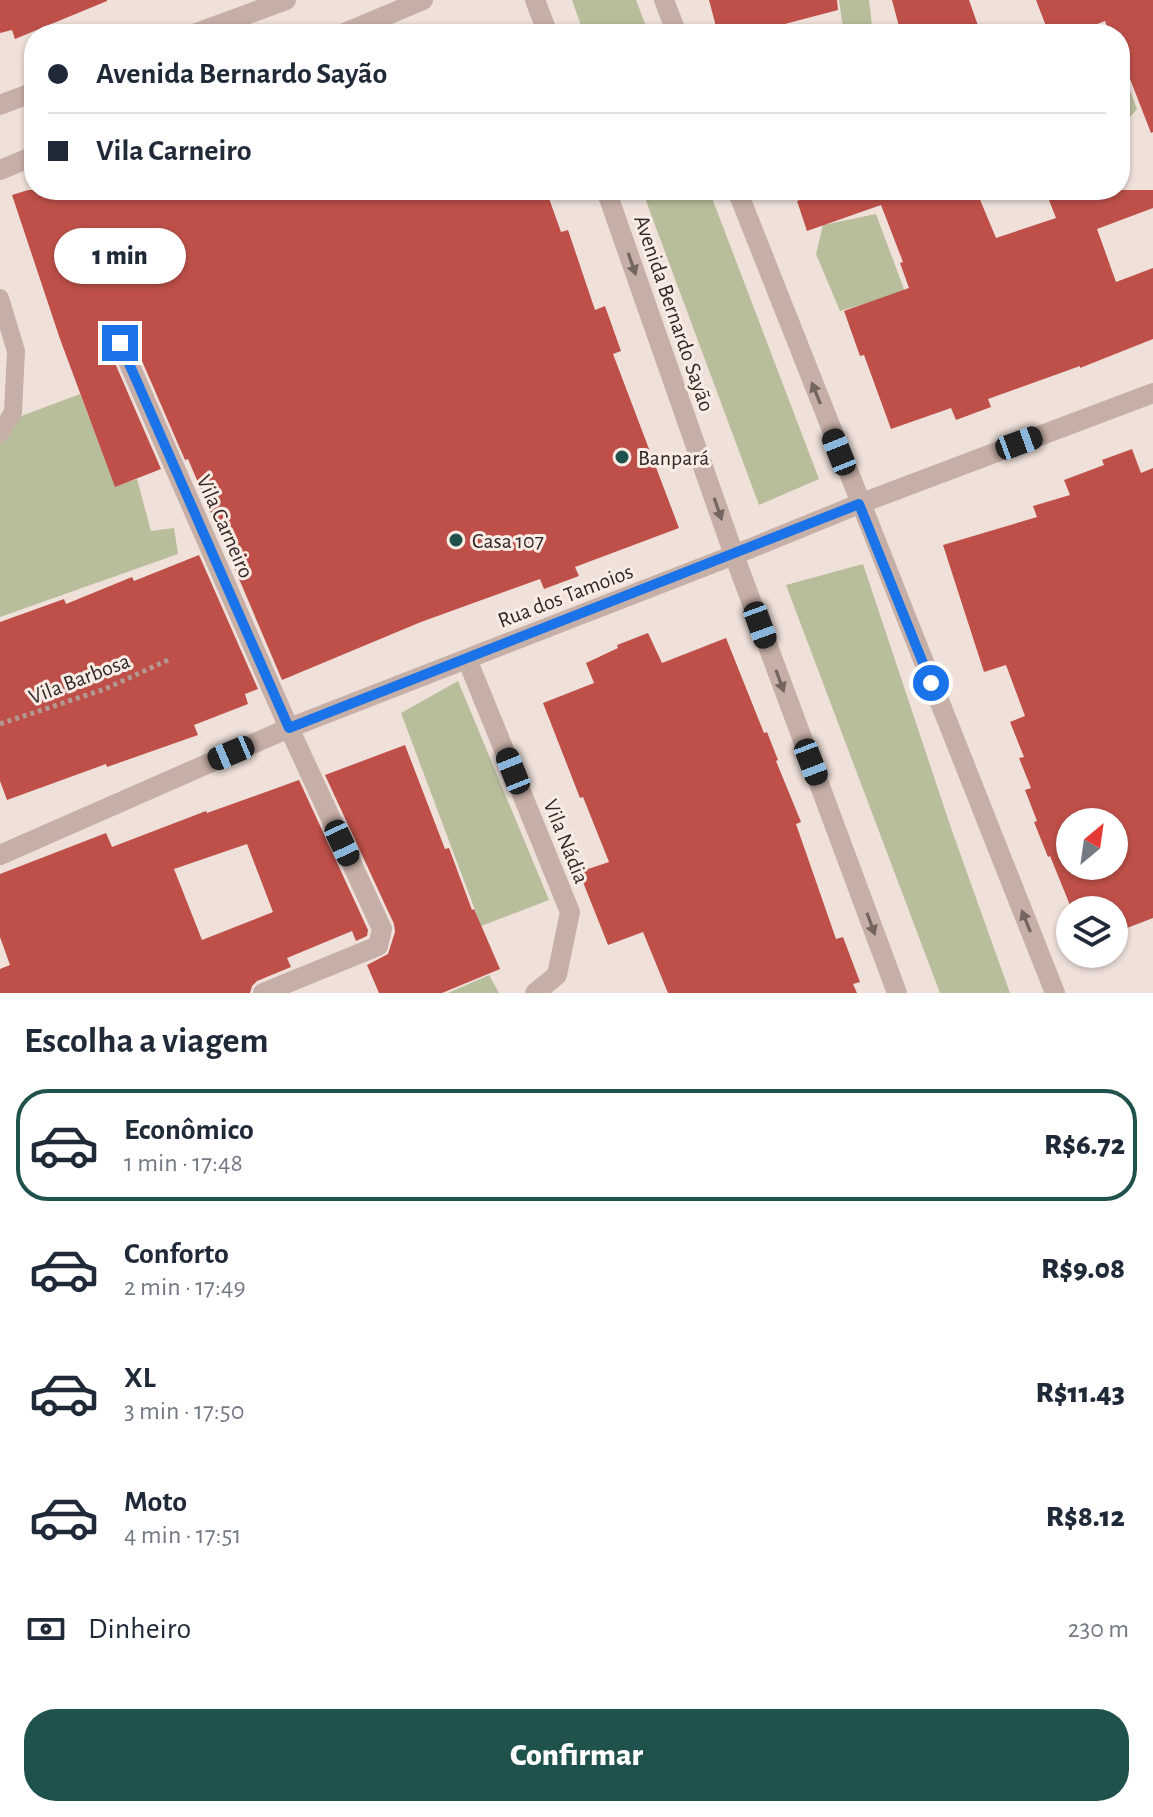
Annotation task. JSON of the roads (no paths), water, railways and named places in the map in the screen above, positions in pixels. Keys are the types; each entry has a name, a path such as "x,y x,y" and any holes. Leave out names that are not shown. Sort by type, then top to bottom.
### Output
{"street":[{"path":"221,24 286,0"},
{"path":"366,24 423,0"},
{"path":"535,0 544,24"},
{"path":"664,0 673,24"},
{"path":"0,105 24,96"},
{"path":"0,170 24,160"},
{"name":"Avenida Bernardo Sayão","path":"610,200 734,555 897,993"},
{"path":"741,200 1055,993"},
{"name":"Vila Carneiro","path":"120,343 289,728 382,929 378,946 263,993"},
{"name":"Rua dos Tamoios","path":"0,855 289,728 859,504 1153,393"},
{"name":"Vila Nádia","path":"467,659 570,912 557,975 535,993"}],"lane":[{"path":"0,298 16,351 13,412 0,433"}],"place":[{"name":"Banpará","path":"622,457"},
{"name":"Casa 107","path":"456,540"}]}
